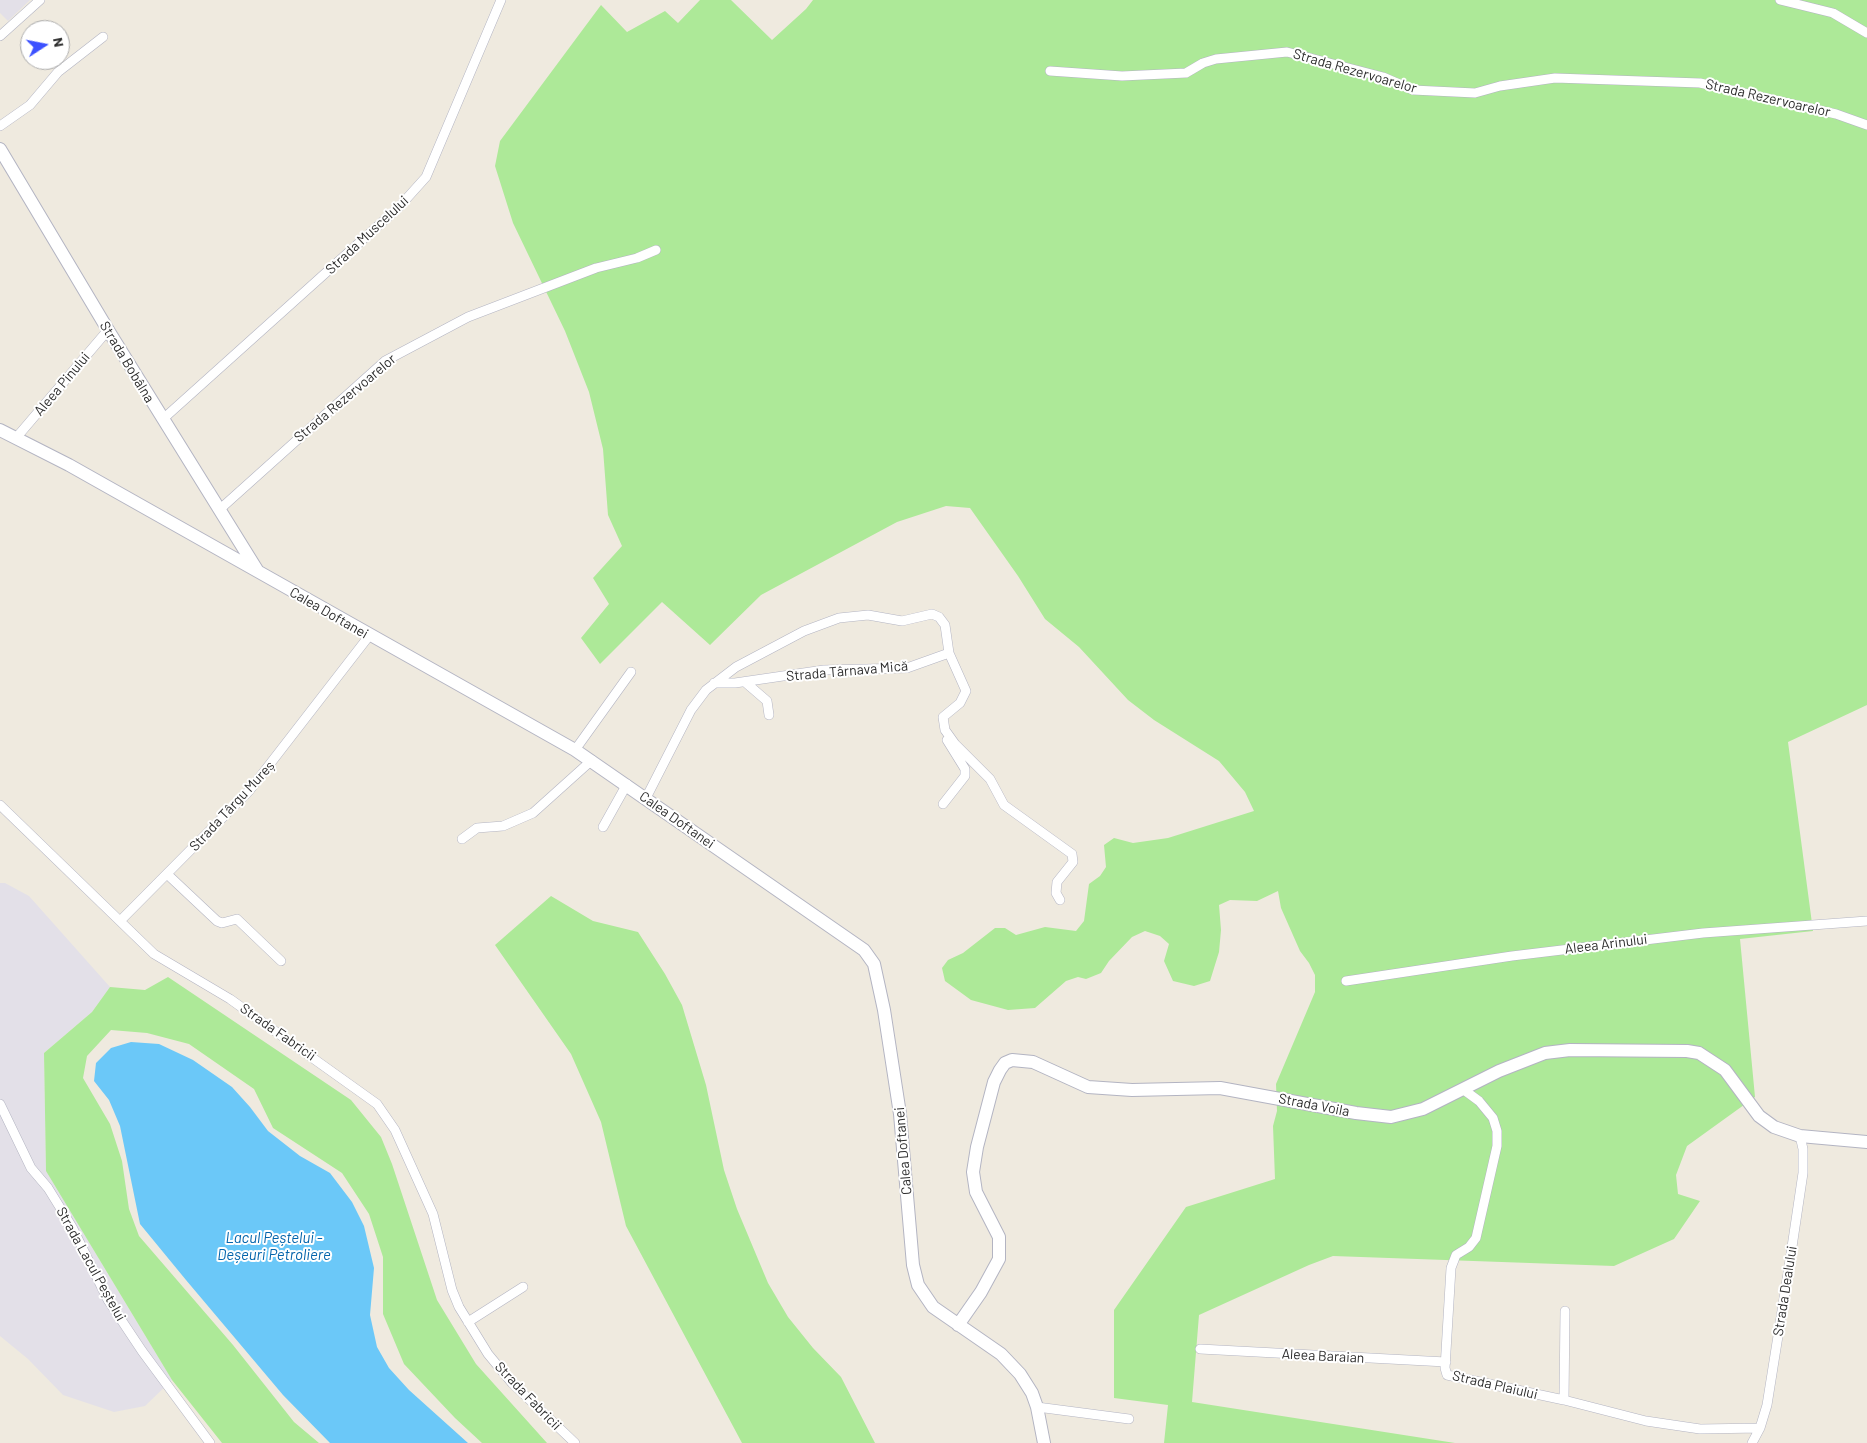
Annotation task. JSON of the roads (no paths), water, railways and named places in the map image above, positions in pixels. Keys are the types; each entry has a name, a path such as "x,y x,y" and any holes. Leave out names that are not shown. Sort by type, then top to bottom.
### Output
{"main road":[{"name":"Strada Bobâlna","path":"0,149 162,419 258,572"},
{"name":"Calea Doftanei","path":"0,430 69,465 369,636 592,760 853,940 864,950 874,964 883,1001 900,1114 915,1276 927,1300 940,1314 1012,1363 1027,1383 1036,1407 1044,1443"},
{"name":"Strada Voila","path":"958,1325 981,1292 999,1258 998,1237 976,1192 973,1172 977,1147 994,1082 1005,1063 1012,1060 1033,1062 1088,1087 1132,1090 1220,1088 1356,1113 1391,1117 1414,1113 1514,1064 1559,1051 1686,1051 1699,1053 1725,1070 1754,1110 1766,1122 1800,1136 1867,1142"}],"street":[{"path":"0,36 40,0"},
{"name":"Strada Muscelului","path":"162,419 399,207 426,177 501,0"},
{"path":"1780,0 1833,13 1867,33"},
{"path":"0,126 30,105 58,72 103,37"},
{"name":"Strada Rezervoarelor","path":"1050,71 1122,76 1186,73 1202,63 1216,59 1287,52 1383,77 1412,90 1475,93 1500,86 1555,78 1700,82 1836,114 1867,125"},
{"name":"Strada Rezervoarelor","path":"219,510 385,360 468,317 596,268 637,258 656,250"},
{"name":"Aleea Pinului","path":"16,438 108,330"},
{"path":"646,798 687,716 714,683 736,667 796,635 829,621 853,615 902,621 932,614 939,617 945,625 949,652 966,691 960,703 944,717 948,743 965,770 965,776 943,804"},
{"name":"Strada Târgu Mureș","path":"121,920 249,791 369,636"},
{"name":"Strada Târnava Mică","path":"714,683 745,682 824,670 907,668 949,652"},
{"path":"575,750 632,672"},
{"path":"745,682 767,701 769,715"},
{"path":"945,730 955,744 990,779 1004,805 1072,854 1073,862 1057,882 1056,892 1060,900"},
{"path":"462,839 477,828 503,826 533,814 592,760"},
{"path":"603,827 627,784"},
{"name":"Strada Fabricii","path":"0,805 154,954 230,999 352,1084 377,1104 395,1130 433,1214 452,1290 468,1322 488,1354 512,1384 575,1443"},
{"path":"167,874 217,921 222,923 237,919 281,961"},
{"name":"Aleea Arinului","path":"1346,981 1512,956 1703,932 1867,921"},
{"name":"Strada Plaiului","path":"1464,1090 1479,1101 1493,1118 1497,1131 1497,1146 1476,1238 1469,1247 1456,1255 1451,1268 1446,1372 1451,1377 1564,1400 1646,1421 1700,1429 1760,1428"},
{"name":"Strada Lacul Peștelui","path":"0,1104 31,1168 48,1188 72,1227 108,1300 142,1351 210,1443"},
{"name":"Strada Dealului","path":"1752,1443 1760,1428 1767,1405 1803,1173 1803,1149 1800,1136"},
{"path":"468,1322 524,1287"},
{"path":"1564,1400 1565,1311"},
{"name":"Aleea Baraian","path":"1200,1349 1446,1362"},
{"path":"1036,1407 1129,1419"}],"water":[{"name":"Lacul Peștelui - Deșeuri Petroliere","path":"131,1042 159,1044 193,1060 232,1087 268,1131 300,1156 330,1173 352,1202 364,1226 374,1268 370,1315 377,1347 389,1368 409,1390 468,1443 330,1443 283,1395 186,1280 140,1224 120,1126 109,1100 94,1081 96,1063 111,1048"}]}
